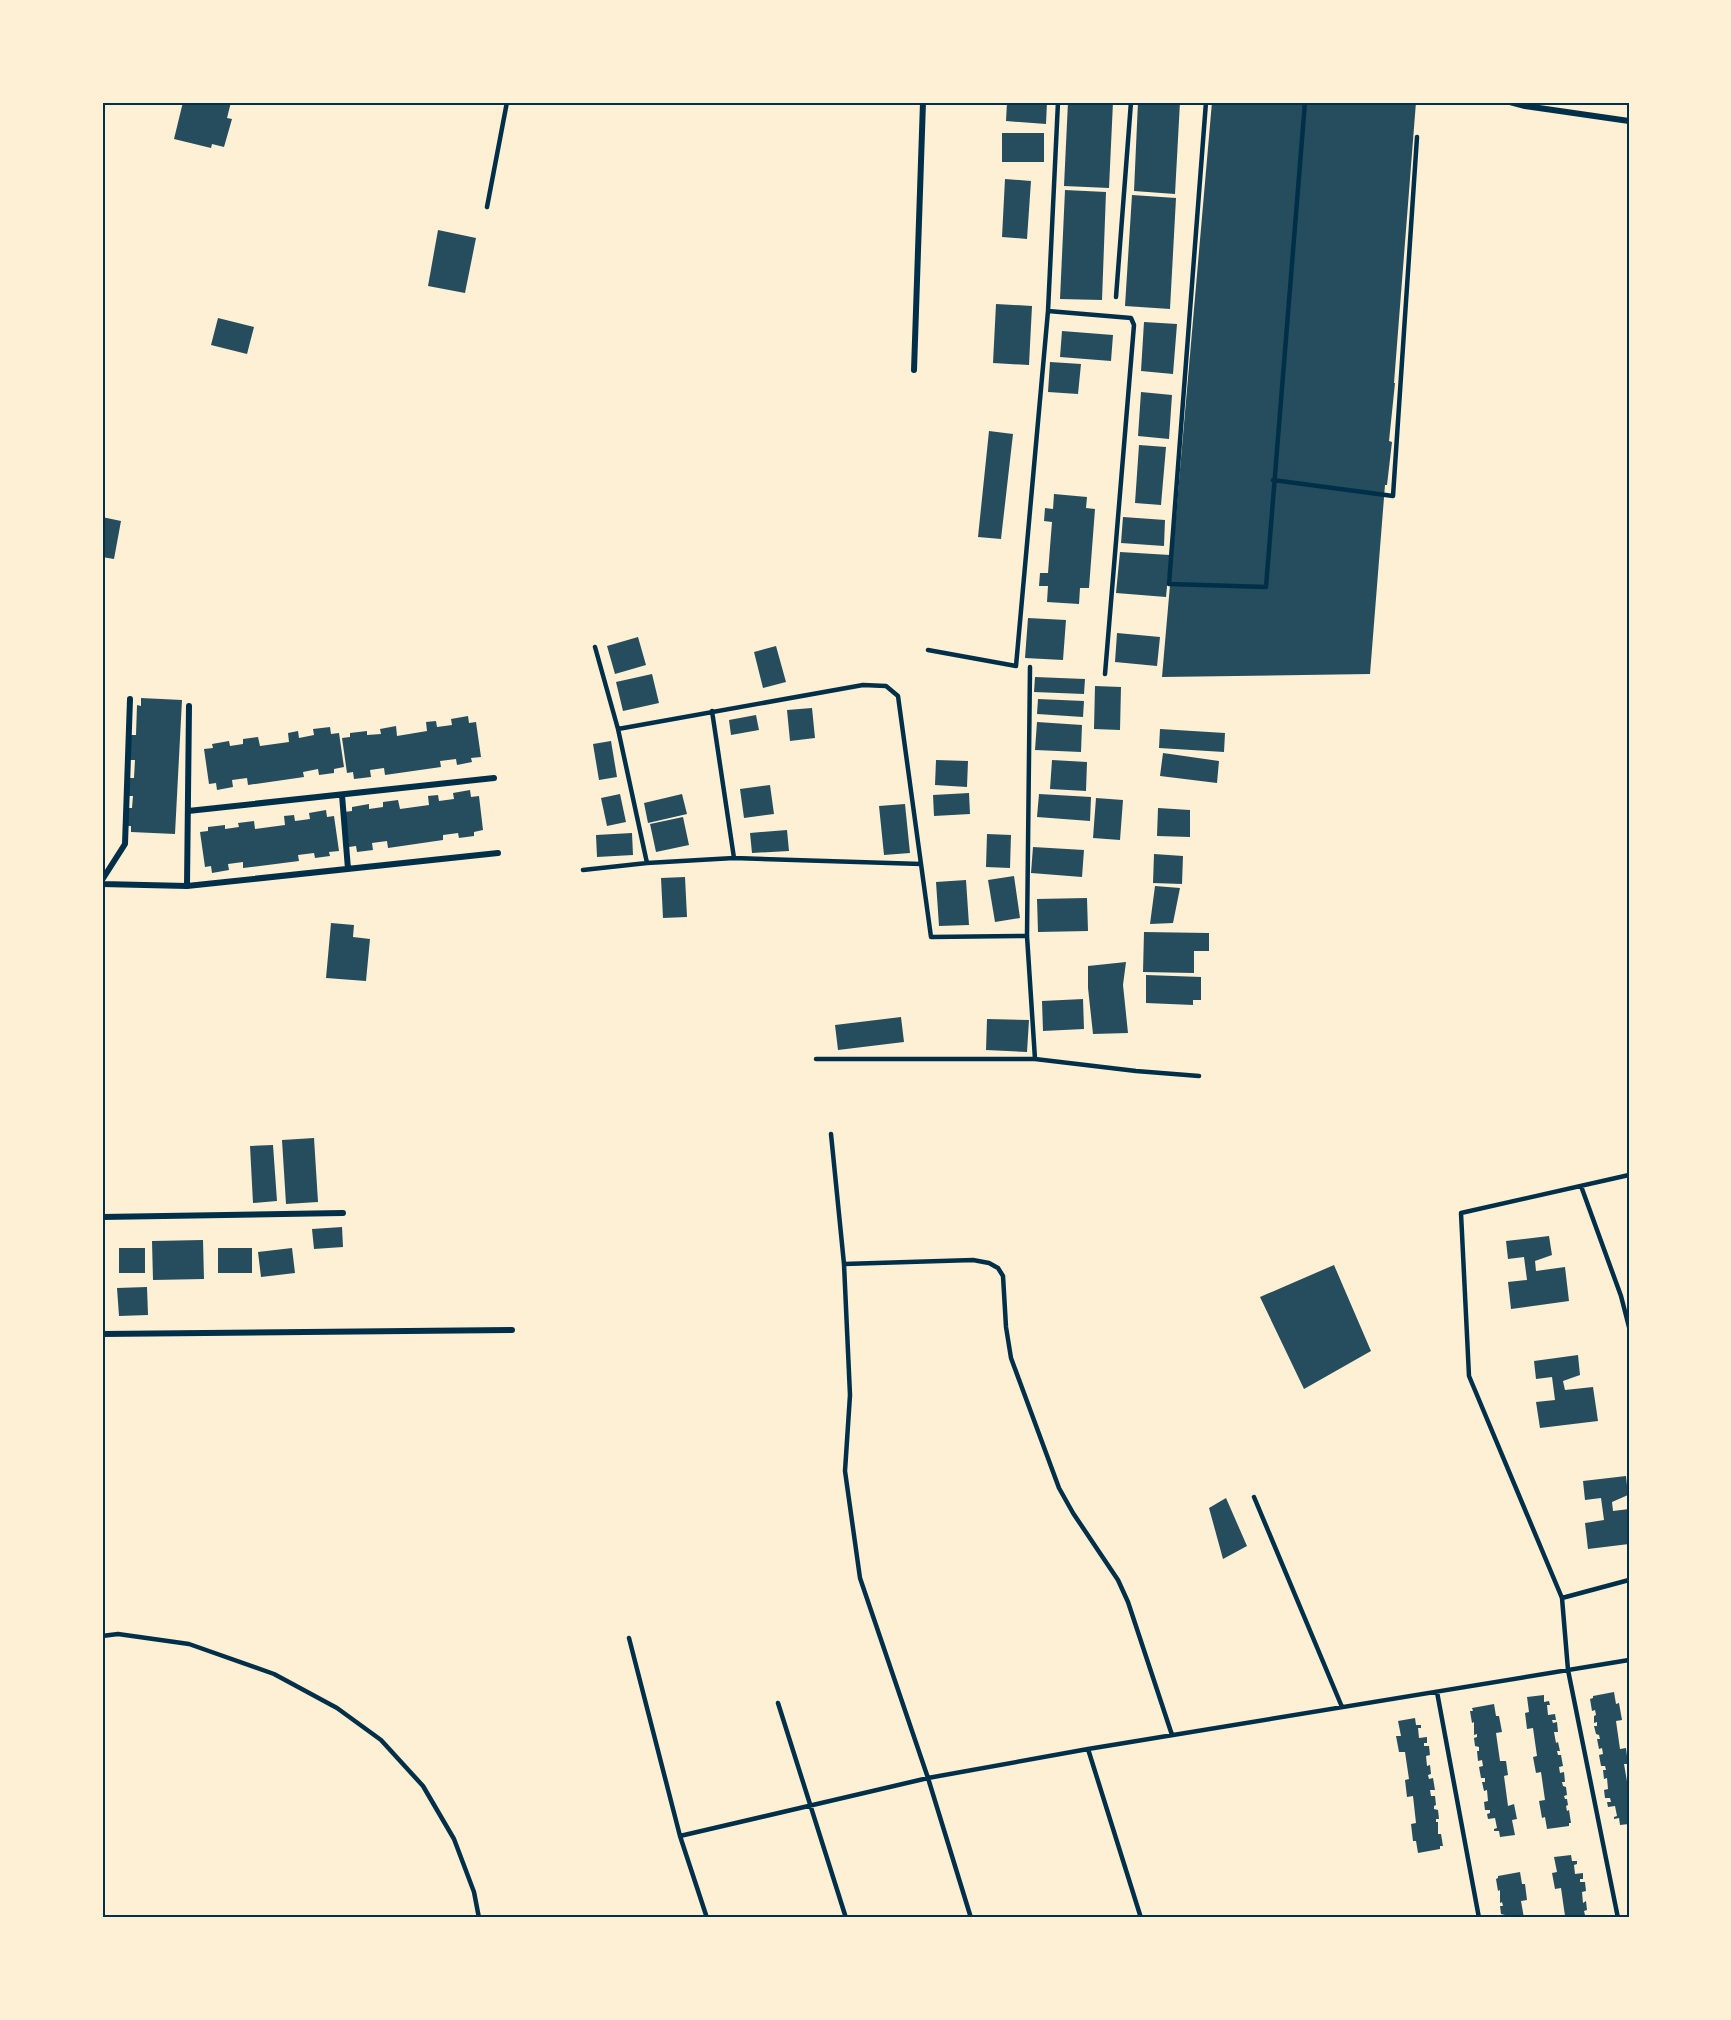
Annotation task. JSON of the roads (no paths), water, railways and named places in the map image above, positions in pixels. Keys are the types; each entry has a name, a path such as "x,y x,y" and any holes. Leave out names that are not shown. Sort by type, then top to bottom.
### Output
{"street":[{"path":"914,370 923,102"},
{"path":"1510,102 1629,121"},
{"path":"130,699 125,844 102,882 187,886 498,853"},
{"path":"187,886 189,706"},
{"path":"188,811 494,778"},
{"path":"342,795 348,869"},
{"path":"102,1217 343,1213"},
{"path":"102,1334 512,1330"}],"lane":[{"path":"487,207 507,102"},
{"path":"928,650 1016,666 1048,311 1058,102"},
{"path":"1116,297 1131,102"},
{"path":"1206,102 1169,584 1266,587 1305,102"},
{"path":"1273,480 1393,496 1417,137"},
{"path":"1048,311 1131,318 1134,325 1105,674"},
{"path":"595,647 618,729 647,863"},
{"path":"1029,667 1027,936 1035,1059"},
{"path":"618,729 864,685 886,686 898,696 931,937 1027,936"},
{"path":"712,711 734,858"},
{"path":"583,870 647,863 734,858 921,864"},
{"path":"816,1059 1035,1059 1199,1076"},
{"path":"831,1134 844,1264 850,1395 845,1471 860,1578 928,1778 971,1918"},
{"path":"1618,1918 1568,1670 1562,1598 1469,1376 1461,1213 1629,1175"},
{"path":"1581,1186 1621,1296 1629,1327"},
{"path":"844,1264 973,1260 989,1263 998,1268 1003,1276 1006,1327 1011,1358 1059,1488 1118,1580 1128,1602 1172,1735"},
{"path":"1254,1497 1342,1707"},
{"path":"1562,1598 1629,1580"},
{"path":"102,1636 118,1634 189,1644 274,1674 337,1708 381,1740 423,1786 454,1839 474,1892 479,1918"},
{"path":"629,1638 680,1836 707,1918"},
{"path":"680,1836 928,1778 1088,1749 1629,1660"},
{"path":"1437,1692 1479,1918"},
{"path":"778,1703 846,1918"},
{"path":"1088,1749 1141,1918"}]}
